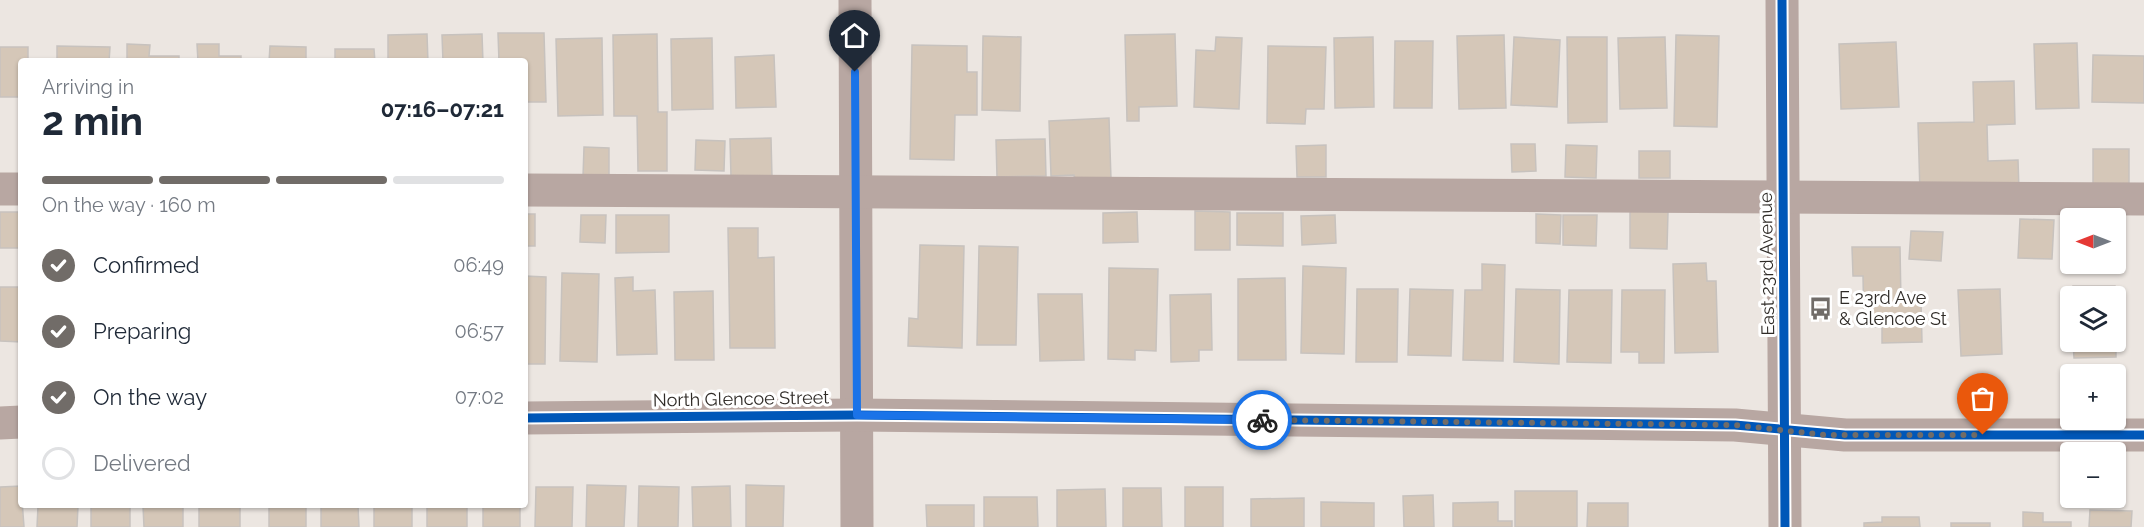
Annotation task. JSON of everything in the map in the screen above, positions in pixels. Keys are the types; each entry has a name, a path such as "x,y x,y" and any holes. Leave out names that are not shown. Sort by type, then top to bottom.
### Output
{"street":[{"path":"855,0 857,527"},
{"name":"East 23rd Avenue","path":"1782,0 1785,527"},
{"path":"0,189 18,189"},
{"path":"528,190 1783,199 2144,199"},
{"name":"North Glencoe Street","path":"528,418 857,415 1735,425 1845,435 2144,435"},
{"path":"0,423 18,422"}],"building":[{"path":"498,33 544,33 546,102 528,102 528,58 499,58"},
{"path":"427,34 428,58 388,58 388,35"},
{"path":"482,34 483,58 443,58 442,35"},
{"path":"657,34 658,112 667,112 667,171 638,171 637,116 614,116 613,35"},
{"path":"1175,34 1177,106 1139,107 1139,121 1127,121 1125,35"},
{"path":"1504,35 1506,108 1459,109 1457,36"},
{"path":"1676,35 1719,36 1717,127 1674,126"},
{"path":"983,36 1021,37 1020,111 982,110"},
{"path":"1216,37 1242,38 1239,109 1194,107 1196,50 1215,51"},
{"path":"1373,37 1374,107 1335,108 1334,38"},
{"path":"1514,37 1560,40 1557,107 1511,105"},
{"path":"1567,37 1607,37 1607,122 1568,123"},
{"path":"1665,37 1667,108 1620,109 1618,38"},
{"path":"602,38 603,115 558,116 556,39"},
{"path":"712,38 713,109 672,110 671,39"},
{"path":"1395,41 1433,41 1432,108 1394,108"},
{"path":"1896,42 1899,107 1841,109 1839,44"},
{"path":"2077,43 2079,108 2036,109 2034,44"},
{"path":"127,44 150,45 149,56 179,56 179,58 127,58"},
{"path":"197,44 219,44 219,56 241,56 241,58 198,58"},
{"path":"912,45 967,46 967,72 977,72 977,115 955,115 954,160 910,159"},
{"path":"57,46 110,47 109,58 57,58"},
{"path":"270,46 306,47 306,58 269,58"},
{"path":"1268,46 1326,47 1324,109 1306,109 1305,124 1267,123"},
{"path":"0,47 28,47 28,58 18,58 18,97 0,97"},
{"path":"335,49 374,49 375,58 335,58"},
{"path":"774,55 776,107 736,108 735,57"},
{"path":"2093,55 2144,56 2144,103 2092,102"},
{"path":"2014,81 2015,124 1987,125 1988,161 2018,160 2019,190 1920,193 1918,123 1974,122 1973,82"},
{"path":"1109,118 1111,179 1075,180 1074,175 1051,176 1049,121"},
{"path":"771,138 772,177 731,178 730,139"},
{"path":"1045,139 1046,176 997,177 996,140"},
{"path":"696,140 725,141 724,171 695,170"},
{"path":"1511,144 1535,144 1536,171 1512,172"},
{"path":"1326,145 1326,177 1297,177 1296,146"},
{"path":"1566,145 1597,146 1596,178 1565,177"},
{"path":"584,147 609,148 609,178 583,177"},
{"path":"2093,149 2129,149 2129,184 2093,184"},
{"path":"1639,151 1670,151 1670,178 1639,178"},
{"path":"1195,211 1230,212 1230,250 1195,250"},
{"path":"1630,211 1668,212 1667,249 1630,248"},
{"path":"0,212 18,212 18,248 0,248"},
{"path":"1137,212 1138,242 1103,243 1103,213"},
{"path":"1237,213 1283,213 1283,246 1237,245"},
{"path":"528,214 535,214 535,246 528,246"},
{"path":"1536,214 1561,215 1560,244 1536,243"},
{"path":"581,215 606,215 605,243 580,242"},
{"path":"616,215 669,215 669,252 616,253"},
{"path":"1335,215 1336,243 1302,245 1301,216"},
{"path":"1563,215 1597,215 1596,246 1563,245"},
{"path":"2020,219 2054,220 2052,259 2018,258"},
{"path":"728,228 758,228 758,258 774,257 775,348 730,348"},
{"path":"1911,231 1943,232 1941,261 1909,259"},
{"path":"920,245 964,246 962,348 908,346 909,318 918,319"},
{"path":"979,246 1018,247 1016,345 977,345"},
{"path":"1852,247 1900,247 1901,302 1921,301 1922,342 1882,343 1882,327 1864,327 1863,276 1853,276"},
{"path":"1706,263 1707,281 1716,281 1718,352 1675,353 1673,264"},
{"path":"1482,264 1505,265 1503,361 1463,360 1465,290 1482,290"},
{"path":"1303,266 1346,268 1344,354 1301,353"},
{"path":"1109,268 1158,269 1156,351 1135,350 1135,360 1108,359"},
{"path":"562,273 599,274 597,362 560,361"},
{"path":"528,276 546,277 545,364 528,364"},
{"path":"633,277 633,291 655,290 657,354 617,355 615,278"},
{"path":"1285,278 1286,360 1238,360 1238,279"},
{"path":"0,287 18,287 18,342 0,341"},
{"path":"1357,289 1398,289 1397,362 1356,362"},
{"path":"1410,289 1453,290 1451,356 1408,355"},
{"path":"1516,289 1560,290 1559,364 1514,362"},
{"path":"2000,289 2002,354 1961,356 1958,290"},
{"path":"1569,290 1612,290 1611,363 1567,362"},
{"path":"1622,290 1665,290 1664,363 1639,363 1639,352 1621,352"},
{"path":"713,291 714,360 675,360 674,292"},
{"path":"1038,294 1082,294 1084,360 1040,361"},
{"path":"1211,294 1212,350 1199,350 1199,361 1171,362 1170,295"},
{"path":"2074,352 2116,352 2116,357 2074,358"},
{"path":"587,485 626,486 624,527 586,527"},
{"path":"746,485 784,486 783,527 746,527"},
{"path":"18,486 18,508 23,508 24,527 0,527 0,487"},
{"path":"639,486 679,487 678,527 638,527"},
{"path":"730,486 731,527 693,527 692,487"},
{"path":"536,487 573,487 572,527 535,527"},
{"path":"1185,487 1223,487 1223,527 1185,527"},
{"path":"1123,488 1161,488 1162,527 1123,527"},
{"path":"1105,489 1106,527 1057,527 1057,490"},
{"path":"1515,491 1577,491 1577,527 1515,527"},
{"path":"1433,495 1434,527 1404,527 1403,496"},
{"path":"984,497 1037,497 1038,527 984,527"},
{"path":"1304,498 1304,527 1251,527 1251,499"},
{"path":"1321,502 1374,503 1374,527 1321,527"},
{"path":"1498,502 1498,521 1512,521 1512,527 1453,527 1453,503"},
{"path":"1588,503 1628,503 1628,527 1587,527"},
{"path":"926,505 974,505 974,527 927,527"},
{"path":"38,508 78,508 77,527 37,527"},
{"path":"91,508 130,508 130,527 91,527"},
{"path":"143,508 183,508 183,527 144,527"},
{"path":"199,508 240,508 240,527 199,527"},
{"path":"269,508 306,508 306,527 269,527"},
{"path":"321,508 358,508 359,527 321,527"},
{"path":"374,508 412,508 412,527 374,527"},
{"path":"427,508 467,508 467,527 427,527"},
{"path":"483,508 520,508 520,527 483,527"},
{"path":"2090,510 2132,511 2131,527 2089,527"},
{"path":"2023,512 2043,513 2043,522 2071,522 2071,527 2023,527"},
{"path":"1882,517 1919,517 1920,527 1864,527 1864,523 1882,522"},
{"path":"1951,523 1990,523 1990,527 1951,527"}],"cycle path":[{"path":"1782,0 1785,527"},
{"path":"528,418 857,415 1735,425 1845,435 2144,435"}],"way so far":[{"path":"1262,420 1735,425 1826,435 1983,435"}],"place":[{"name":"E 23rd Ave & Glencoe St","path":"1821,308"}],"route":[{"path":"855,72 857,415 1262,420"}]}
